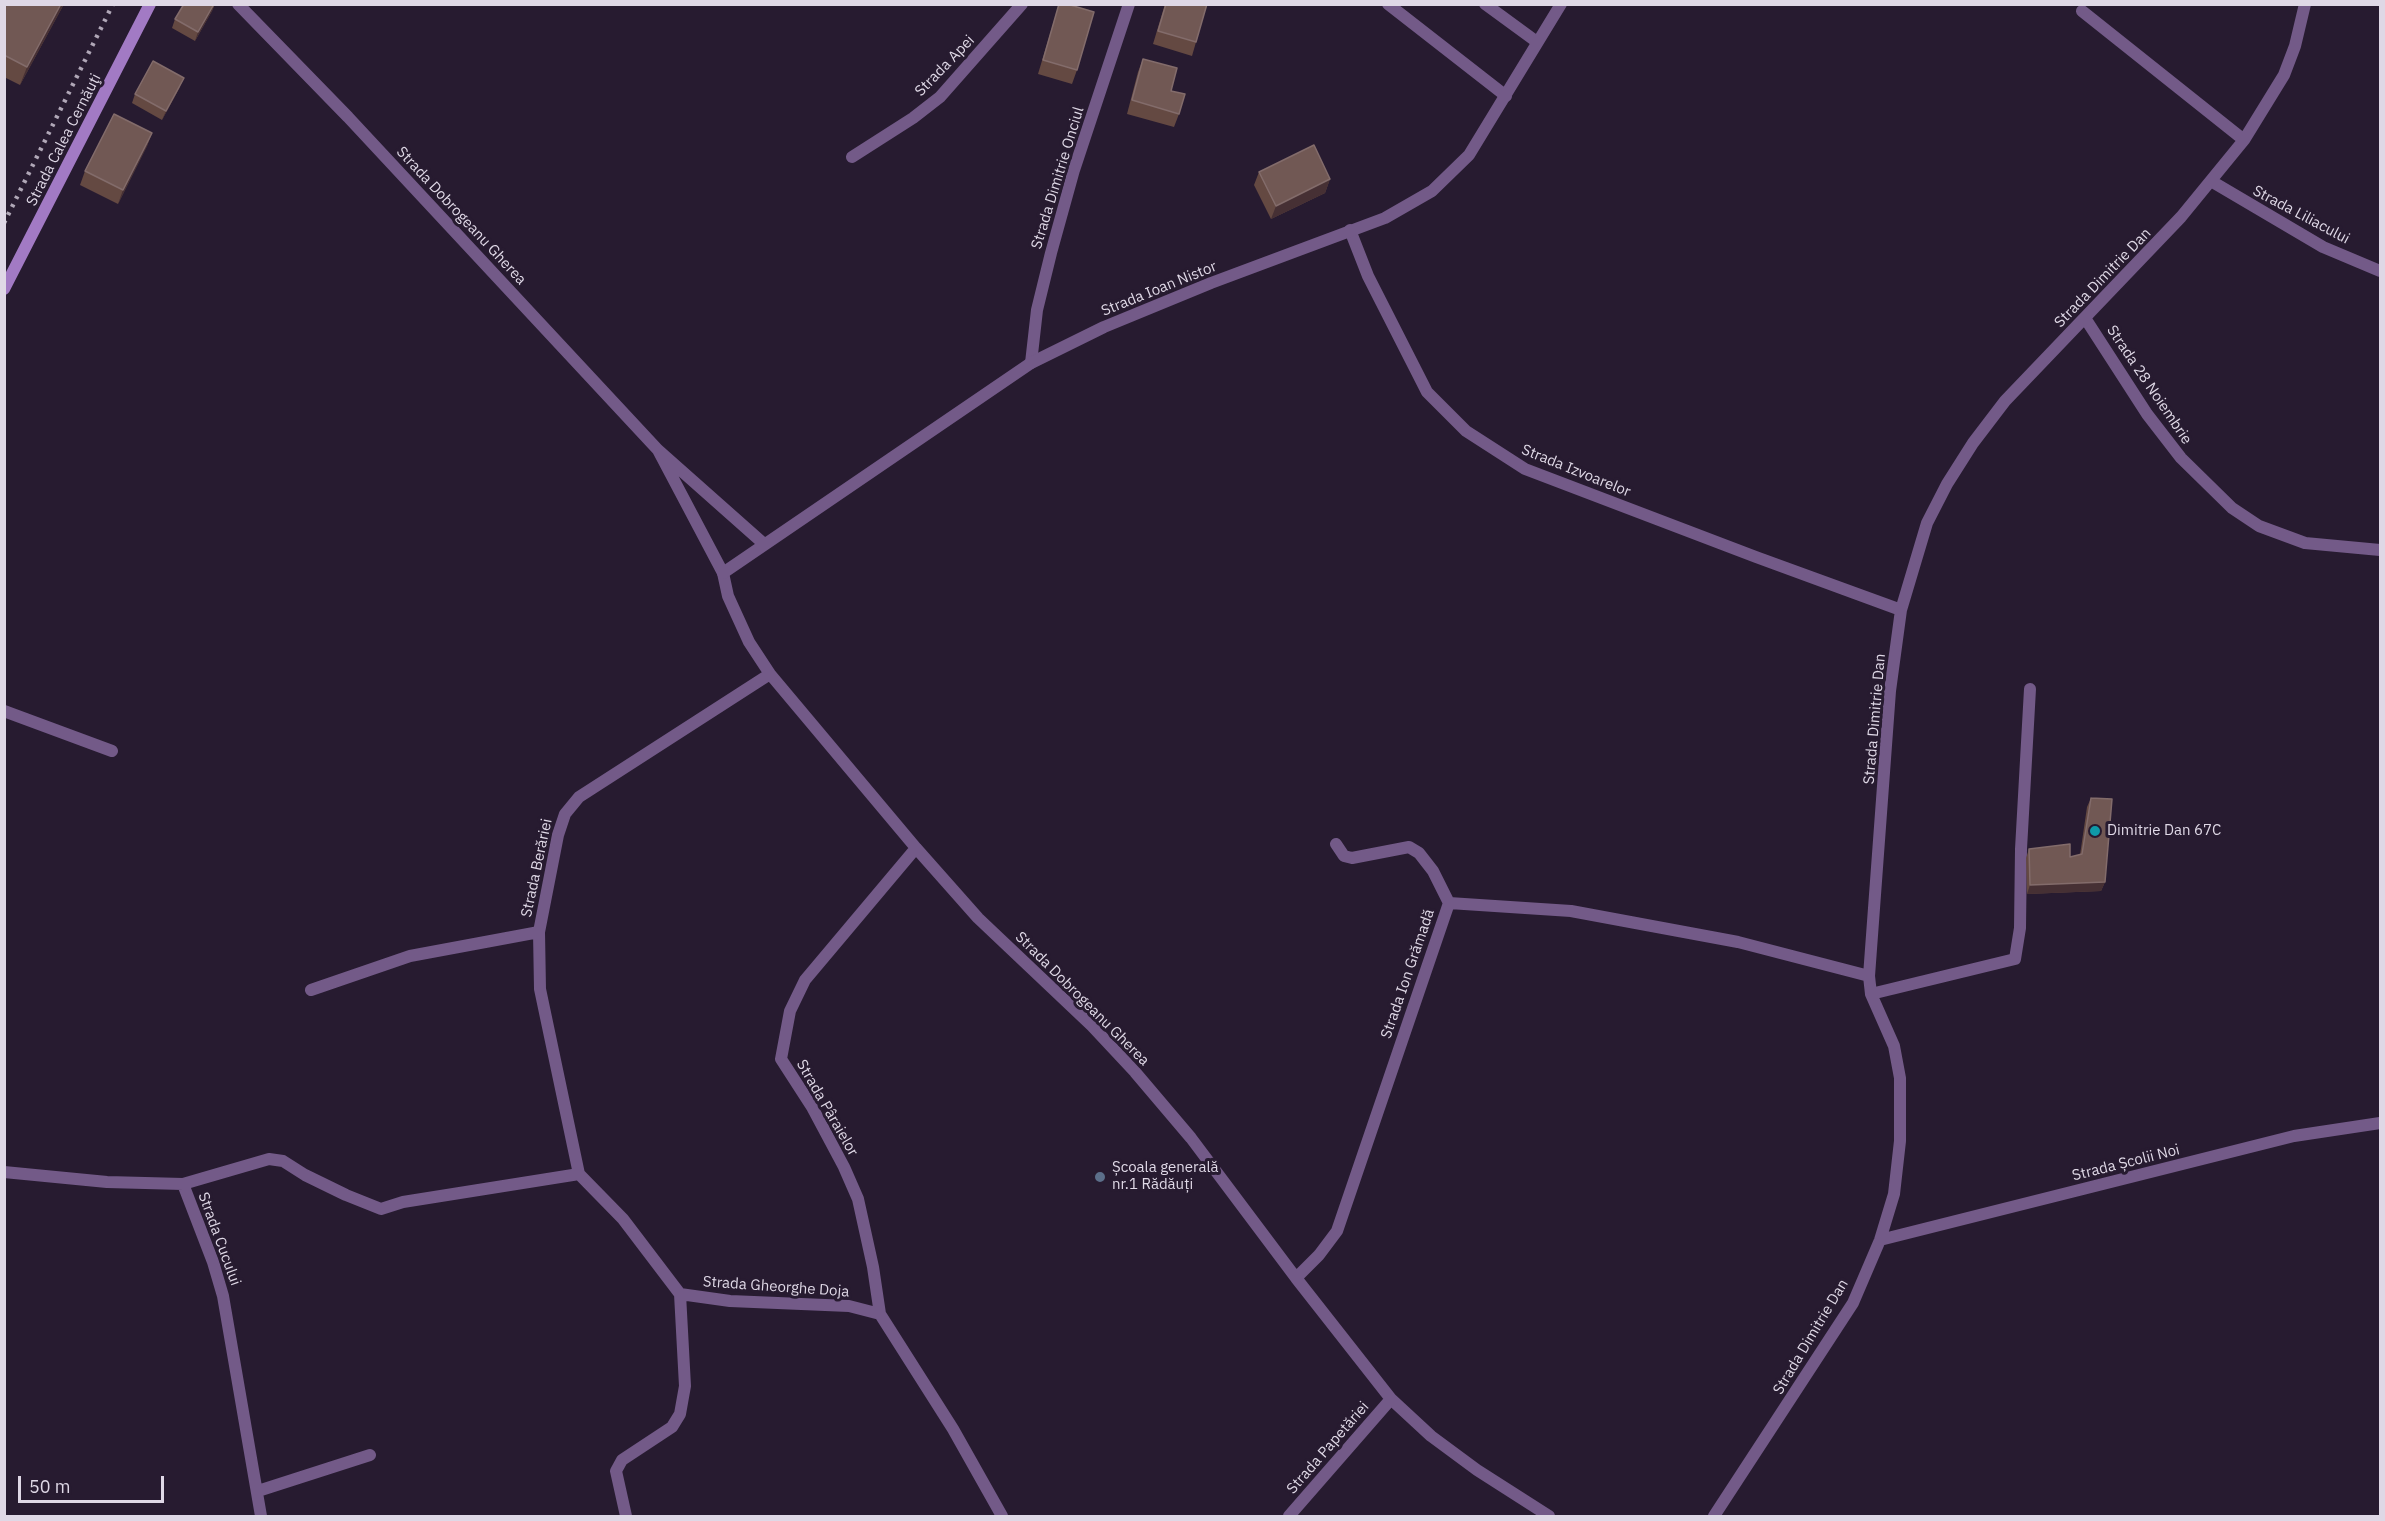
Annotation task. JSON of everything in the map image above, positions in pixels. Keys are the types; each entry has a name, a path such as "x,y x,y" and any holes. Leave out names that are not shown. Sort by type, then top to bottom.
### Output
{"main road":[{"name":"Strada Calea Cernăuţi","path":"4,289 150,4"}],"street":[{"name":"Strada Dobrogeanu Gherea","path":"238,4 356,126 658,450 764,544"},
{"name":"Strada Apei","path":"852,157 913,118 940,97 1022,4"},
{"name":"Strada Dimitrie Onciul","path":"1031,363 1036,310 1051,253 1074,170 1129,4"},
{"path":"1388,4 1506,96"},
{"path":"1485,4 1538,42"},
{"name":"Strada Ioan Nistor","path":"723,573 1031,363 1104,327 1385,218 1432,191 1469,156 1562,4"},
{"name":"Strada Dimitrie Dan","path":"1714,1516 1853,1303 1880,1240 1894,1194 1902,1106 1900,1078 1894,1046 1871,994 1869,976 1890,691 1901,610 1927,523 1947,484 1973,443 2005,400 2181,217 2244,140 2284,75 2295,46 2305,4"},
{"path":"2082,11 2244,140"},
{"name":"Strada Liliacului","path":"2211,181 2323,247 2380,271"},
{"name":"Strada Izvoarelor","path":"1350,230 1368,276 1427,392 1466,431 1525,469 1901,610"},
{"name":"Strada 28 Noiembrie","path":"2085,318 2147,414 2181,459 2232,508 2259,526 2305,543 2380,550"},
{"name":"Strada Dobrogeanu Gherea","path":"658,450 723,573 728,596 749,642 770,674 916,849 978,918 1092,1026 1135,1072 1191,1138 1390,1399 1431,1436 1477,1470 1549,1516"},
{"name":"Strada Berăriei","path":"579,1174 540,989 539,932 558,835 565,814 579,797 770,674"},
{"path":"1871,994 2015,959 2020,928 2021,849 2030,689"},
{"path":"4,711 112,751"},
{"path":"1336,844 1344,856 1352,858 1409,847 1419,853 1433,871 1449,903"},
{"name":"Strada Pâraielor","path":"880,1314 873,1267 858,1199 812,1107 782,1059 790,1011 805,980 916,849"},
{"name":"Strada Ion Grămadă","path":"1296,1278 1319,1256 1337,1231 1348,1204 1388,1075 1449,903 1571,911 1738,942 1869,976"},
{"path":"310,990 410,956 539,932"},
{"name":"Strada Școlii Noi","path":"1880,1240 2294,1136 2380,1123"},
{"path":"183,1184 269,1159 283,1161 346,1196 381,1209 404,1202 579,1174"},
{"name":"Strada Cucului","path":"4,1172 107,1182 183,1184 213,1262 223,1296 261,1516"},
{"name":"Strada Gheorghe Doja","path":"579,1174 623,1219 680,1294 730,1301 849,1306 880,1314"},
{"path":"626,1516 616,1471 622,1460 672,1427 680,1414 685,1386 680,1294"},
{"path":"880,1314 953,1430 1002,1516"},
{"name":"Strada Papetăriei","path":"1289,1516 1390,1399"},
{"path":"258,1491 370,1455"}],"building":[{"path":"4,4 61,4 27,67 4,55"},
{"path":"184,4 214,4 198,32 175,19"},
{"path":"1059,4 1094,12 1077,70 1043,60"},
{"path":"1166,4 1207,4 1196,42 1158,31"},
{"path":"1143,59 1177,68 1171,91 1185,94 1179,114 1132,100"},
{"path":"153,61 184,78 166,111 135,94"},
{"path":"114,114 152,133 123,190 85,171"},
{"path":"1314,145 1330,179 1276,206 1259,172"},
{"name":"Dimitrie Dan 67C","path":"2091,798 2112,799 2105,882 2030,885 2029,849 2070,844 2070,857 2082,854"}],"railway":[{"path":"4,223 113,4"}],"place":[{"name":"Dimitrie Dan 67C","path":"2095,831"},
{"name":"Școala generală nr.1 Rădăuți","path":"1100,1177"}]}
